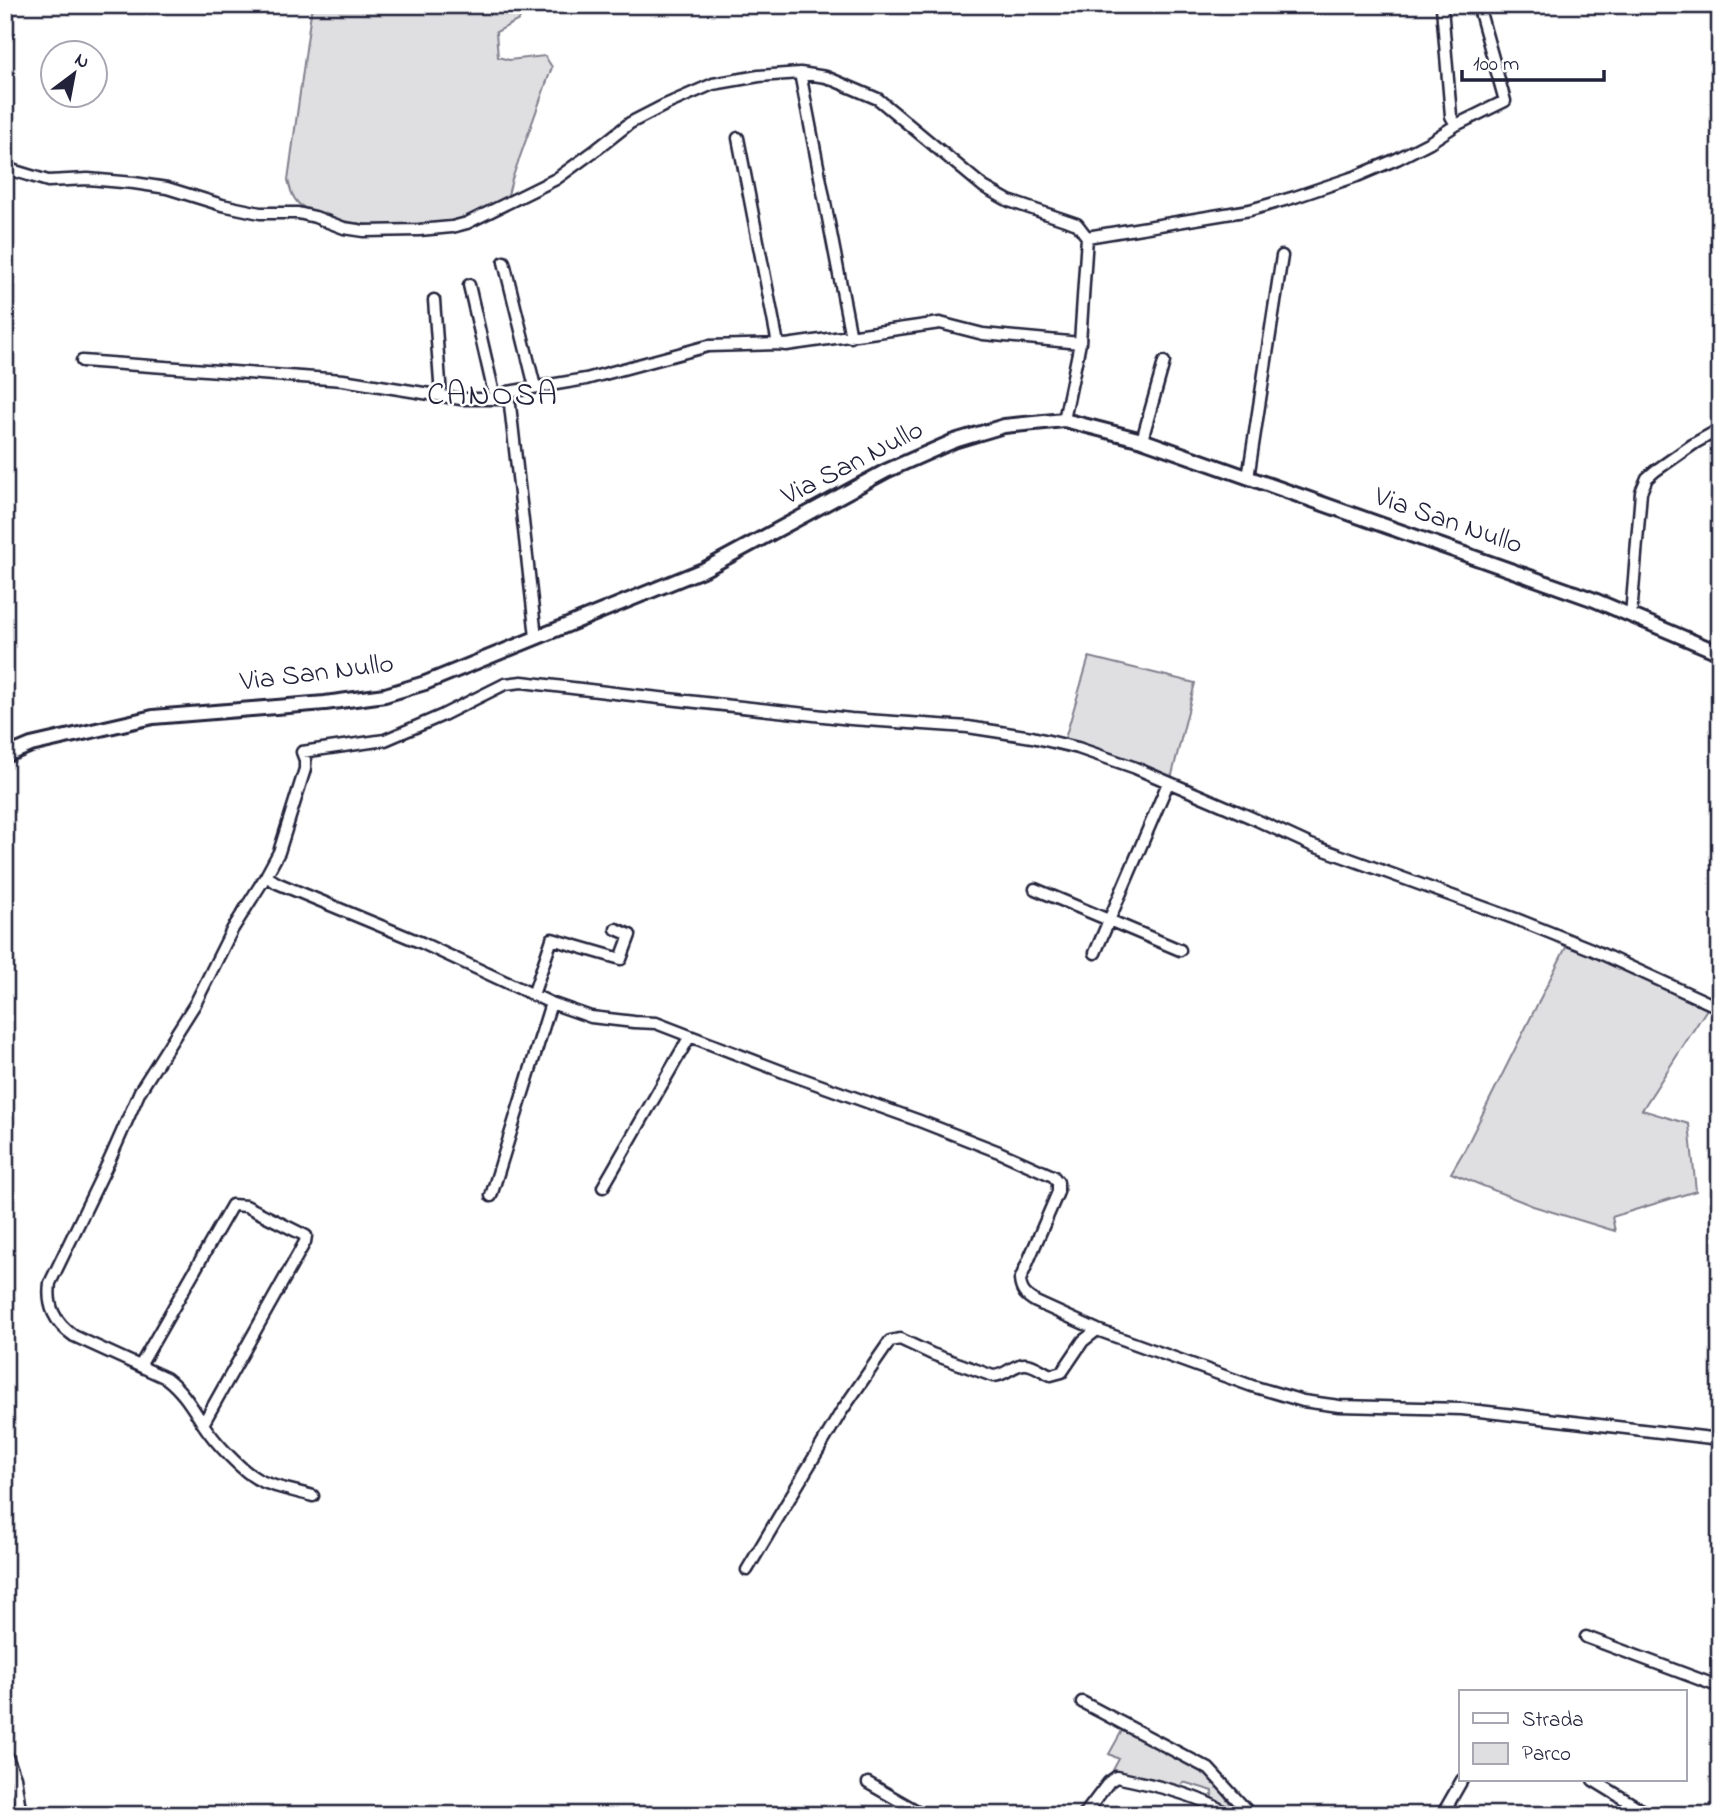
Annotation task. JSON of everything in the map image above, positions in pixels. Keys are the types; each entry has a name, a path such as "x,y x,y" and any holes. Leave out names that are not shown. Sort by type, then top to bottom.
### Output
{"street":[{"path":"1087,237 1250,210 1295,197 1397,159 1456,125 1505,102 1478,5"},
{"path":"1442,6 1451,116 1456,125"},
{"path":"800,73 850,337"},
{"path":"5,168 48,181 88,180 167,188 222,205 260,213 315,217 344,228 364,231 452,227 467,223 556,179 630,123 665,104 713,85 759,76 800,73 826,77 878,99 984,187 1009,201 1077,224 1087,237 1080,343 1063,420"},
{"path":"738,138 778,344"},
{"path":"1248,478 1282,256"},
{"path":"504,262 535,387"},
{"path":"469,285 495,398"},
{"path":"434,300 441,396"},
{"path":"495,398 508,392 586,379 708,346 786,345 940,323 984,334 1080,343"},
{"path":"82,361 266,373 343,380 474,400 505,399 510,405 536,637"},
{"path":"1142,440 1164,362"},
{"name":"Via San Nullo","path":"5,756 31,745 153,717 325,703 385,695 425,683 705,569 886,471 954,441 1004,426 1063,420 1142,440 1579,594 1720,653"},
{"path":"1632,615 1641,492 1647,478 1695,443 1720,429"},
{"path":"313,1496 261,1481 250,1475 215,1441 176,1385 64,1329 52,1312 48,1299 50,1283 140,1091 195,1004 232,930 266,876 282,843 305,769 302,752 385,740 505,684 522,682 813,715 1004,732 1079,748 1133,767 1311,845 1591,948 1720,1008"},
{"path":"1095,953 1168,782"},
{"path":"266,876 422,943 551,1003 591,1017 656,1023 928,1124 1053,1176 1058,1182 1059,1192 1020,1280 1021,1288 1026,1296 1036,1302 1097,1330 1252,1386 1303,1401 1339,1406 1462,1409 1720,1439"},
{"path":"1035,888 1180,950"},
{"path":"533,995 552,939 621,959 629,935 616,929"},
{"path":"491,1196 551,1003"},
{"path":"603,1187 690,1036"},
{"path":"140,1366 232,1205 246,1206 306,1236 274,1299 203,1424"},
{"path":"747,1570 841,1412 890,1341 900,1339 932,1354 993,1376 1000,1376 1017,1366 1027,1364 1051,1375 1062,1371 1083,1341 1097,1330"},
{"path":"1586,1637 1720,1687"},
{"path":"1082,1702 1209,1769 1251,1815"},
{"path":"5,1752 16,1777 21,1815"},
{"path":"1084,1815 1109,1782 1116,1777 1203,1801 1229,1815"},
{"path":"1442,1815 1461,1782"},
{"path":"1597,1782 1650,1815"},
{"path":"868,1783 924,1815"}],"green space":[{"path":"312,5 528,5 519,20 496,32 498,57 509,60 545,56 552,67 507,199 462,218 402,226 333,219 314,213 299,204 293,196 288,180"},
{"path":"1089,657 1195,683 1171,779 1064,742"},
{"path":"1567,945 1597,956 1707,1009 1642,1110 1689,1124 1696,1191 1612,1217 1615,1231 1533,1206 1451,1173"},
{"path":"1124,1727 1209,1774 1232,1807 1230,1810 1211,1799 1213,1791 1183,1782 1180,1788 1113,1770 1119,1759 1109,1754"}],"district":[{"name":"CANOSA","path":"493,396"}]}
